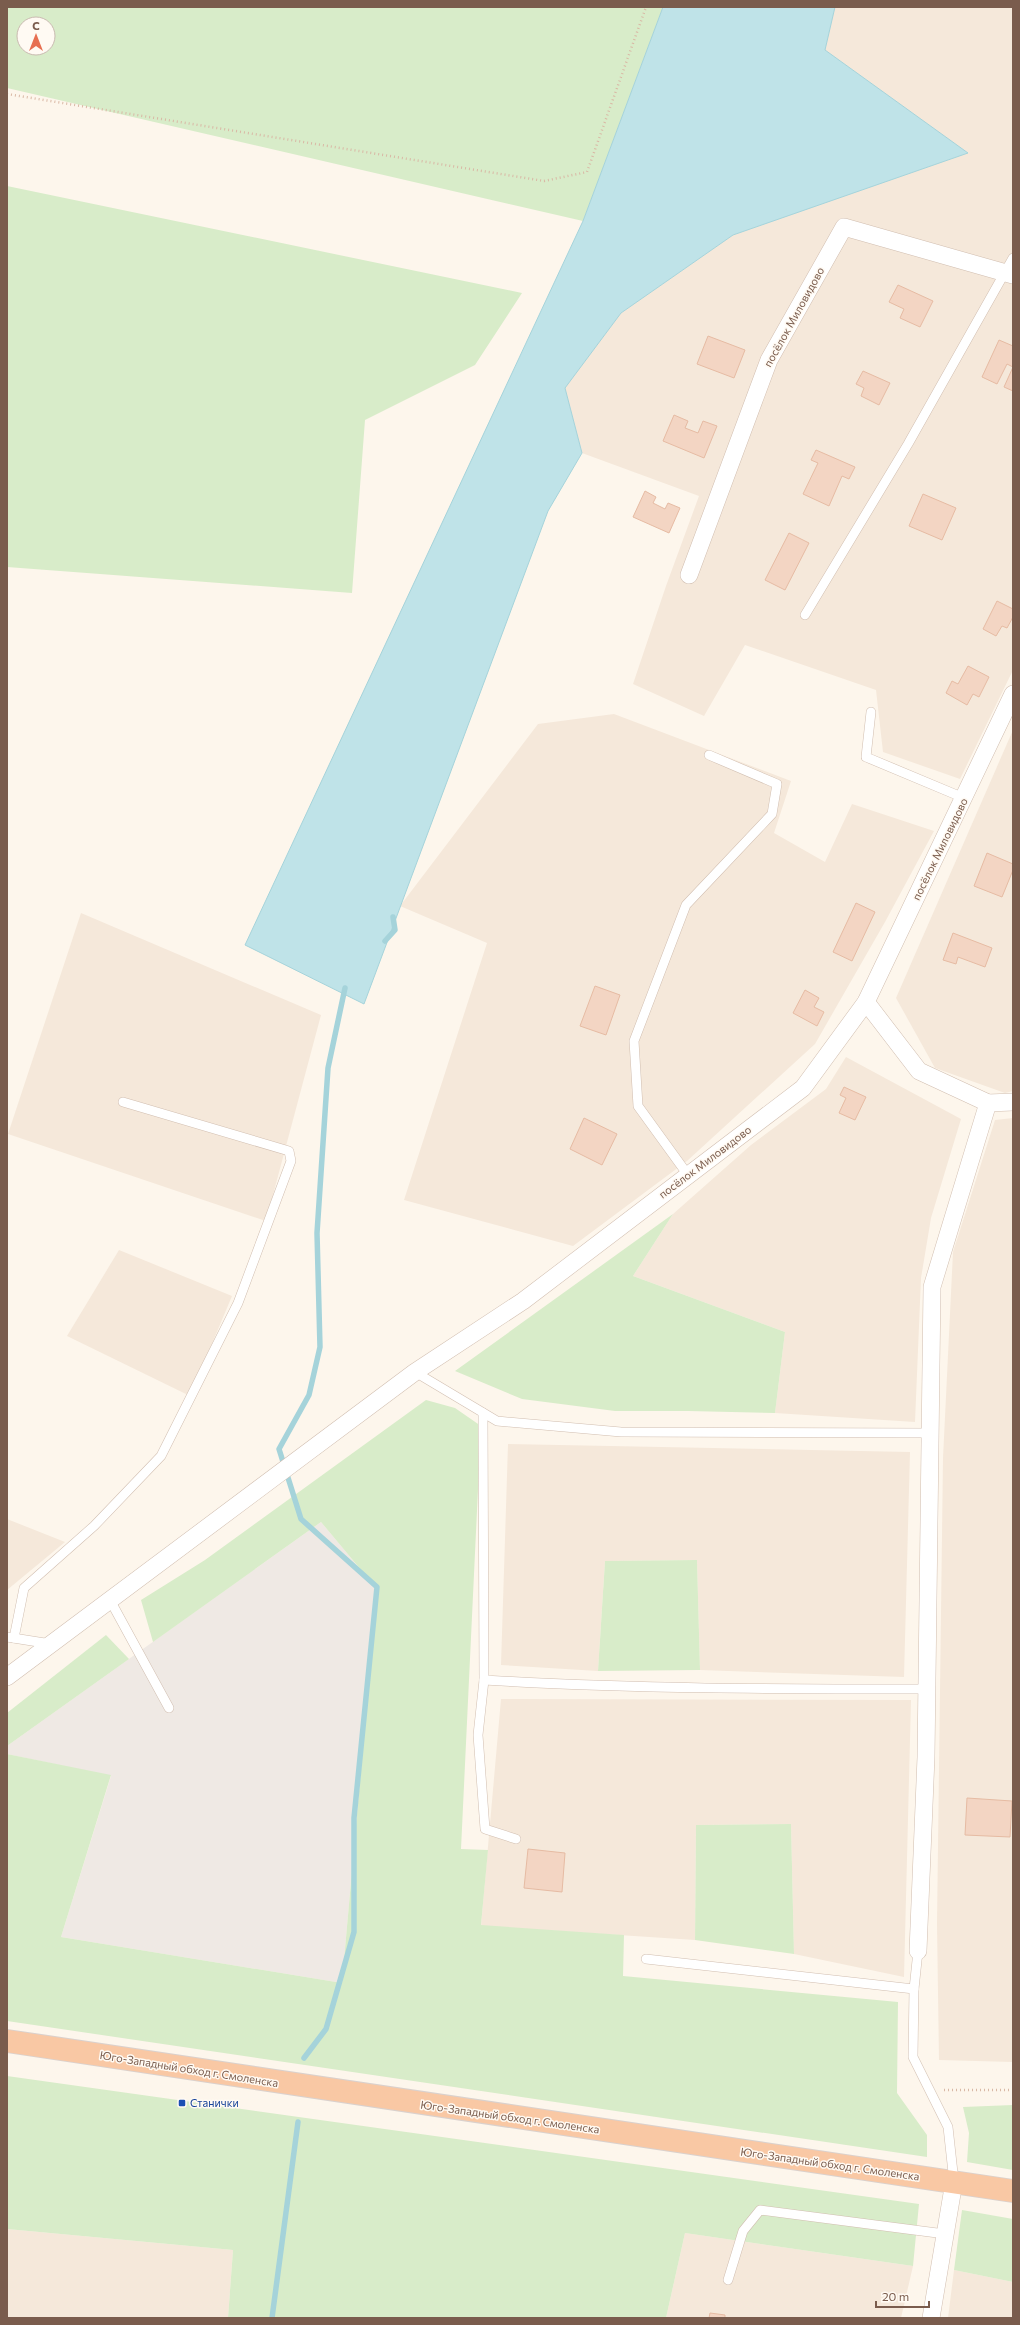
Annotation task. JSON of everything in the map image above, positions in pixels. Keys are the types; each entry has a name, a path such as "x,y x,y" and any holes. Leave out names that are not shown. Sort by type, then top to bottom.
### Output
{"highway":[{"name":"Юго-Западный обход г. Смоленска","path":"7,2041 1013,2191"}],"street":[{"name":"посёлок Миловидово","path":"689,575 769,360 844,227 1009,274"},
{"name":"посёлок Миловидово","path":"7,1677 415,1372 523,1301 803,1088 866,1002 1013,694"},
{"path":"866,1002 919,1071 988,1103 1013,1102"},
{"path":"918,1951 926,1757 932,1287 988,1103"},
{"path":"931,2318 954,2182"}],"lane":[{"path":"805,615 1009,274 1013,258"},
{"path":"871,712 866,757 964,798"},
{"path":"688,1174 638,1106 634,1041 686,905 772,814 777,784 709,755"},
{"path":"51,1644 10,1637 24,1588 94,1526 161,1456 238,1303 291,1162 289,1151 124,1102"},
{"path":"415,1372 497,1421 621,1432 930,1433"},
{"path":"483,1413 484,1680 478,1735 485,1829 516,1839"},
{"path":"110,1600 169,1708"},
{"path":"484,1680 584,1686 720,1689 926,1689"},
{"path":"918,1951 914,1989 913,2057 948,2127 954,2182"},
{"path":"646,1958 914,1989"},
{"path":"728,2280 743,2231 760,2210 945,2234"}],"path":[{"path":"7,94 544,181 587,172 646,7"},
{"path":"929,2090 1013,2090"}],"shaded area":[{"path":"835,7 1013,7 1013,670 960,779 883,752 876,690 745,645 704,716 633,684 666,586 699,496 582,453 565,388 621,313 733,235 968,153 825,50"},
{"path":"614,714 791,781 774,833 825,862 852,804 934,831 885,922 815,1044 687,1161 573,1246 404,1200 487,943 400,906 538,724"},
{"path":"1013,730 1013,1091 1005,1093 935,1068 896,998"},
{"path":"81,913 321,1015 266,1221 8,1134"},
{"path":"846,1057 961,1119 931,1218 921,1278 915,1422 775,1413 785,1332 633,1276 673,1214 751,1145 826,1089"},
{"path":"1013,1118 1013,2062 939,2060 937,1924 943,1458 953,1252 995,1120"},
{"path":"119,1250 232,1296 190,1396 67,1336"},
{"path":"508,1444 910,1452 904,1677 700,1670 697,1560 605,1561 598,1671 501,1665"},
{"path":"7,1519 65,1542 7,1590"},
{"path":"321,1522 377,1589 342,1983 61,1937 111,1776 7,1754 7,1746"},
{"path":"501,1699 911,1700 904,1977 794,1954 791,1824 696,1825 695,1940 481,1926"},
{"path":"7,2229 233,2250 228,2318 7,2318"},
{"path":"685,2233 913,2266 901,2318 666,2318"},
{"path":"954,2270 1013,2282 1013,2318 948,2318"}],"green space":[{"path":"7,7 663,7 583,221 7,88"},
{"path":"7,186 522,293 475,365 365,420 352,593 7,567"},
{"path":"673,1214 633,1276 785,1332 775,1413 615,1411 522,1399 455,1371"},
{"path":"426,1400 455,1408 481,1426 461,1849 488,1850 481,1925 624,1935 623,1976 898,2002 897,2093 927,2135 927,2157 7,2021 7,1754 111,1775 61,1937 342,1983 377,1589 321,1522 153,1642 141,1600 205,1560"},
{"path":"697,1560 700,1670 598,1671 605,1561"},
{"path":"106,1635 129,1659 7,1746 7,1713"},
{"path":"791,1824 794,1954 695,1940 696,1825"},
{"path":"7,2076 919,2204 913,2266 685,2233 666,2318 228,2318 233,2250 7,2229"},
{"path":"1013,2105 1013,2170 967,2162 969,2133 963,2107"},
{"path":"962,2210 1013,2219 1013,2282 954,2270"}],"water":[{"path":"663,7 835,7 825,50 968,153 733,235 621,313 565,388 582,453 548,511 364,1004 245,945 583,221"}],"building":[{"path":"898,285 933,301 920,327 900,318 904,309 889,302"},
{"path":"708,336 745,350 734,378 697,364"},
{"path":"999,340 1013,346 1013,367 1007,364 997,384 982,377"},
{"path":"1013,367 1013,391 1004,387"},
{"path":"863,371 890,383 879,405 861,396 864,388 856,384"},
{"path":"674,415 688,421 685,428 698,433 703,421 717,426 704,458 663,441"},
{"path":"816,450 855,467 849,479 842,476 829,506 803,494 818,463 811,460"},
{"path":"645,491 656,497 653,503 665,509 668,503 680,508 669,533 633,517"},
{"path":"923,494 956,508 942,540 909,526"},
{"path":"789,533 809,543 785,590 765,580"},
{"path":"997,601 1013,609 1013,617 1007,628 1002,626 996,636 983,629"},
{"path":"968,666 989,677 979,697 973,694 967,705 946,693 952,681 958,684"},
{"path":"987,853 1013,864 1013,870 1002,897 974,886"},
{"path":"856,903 875,912 852,961 833,952"},
{"path":"953,933 992,948 985,967 958,957 956,964 943,960"},
{"path":"595,986 620,995 606,1035 580,1026"},
{"path":"805,990 819,998 814,1007 824,1012 817,1026 793,1013"},
{"path":"844,1087 866,1097 855,1120 839,1113 846,1098 840,1095"},
{"path":"584,1118 617,1134 602,1165 570,1149"},
{"path":"967,1798 1012,1801 1010,1837 965,1835"},
{"path":"528,1849 565,1853 562,1892 524,1888"},
{"path":"710,2313 725,2315 725,2318 709,2318"}],"waterway":[{"path":"385,941 395,930 393,917"},
{"path":"304,2058 326,2029 354,1932 354,1818 377,1587 301,1519 279,1449 309,1395 320,1347 317,1233 328,1068 345,988"},
{"path":"272,2318 298,2122"}],"place":[{"name":"Станички","path":"182,2103"}]}
